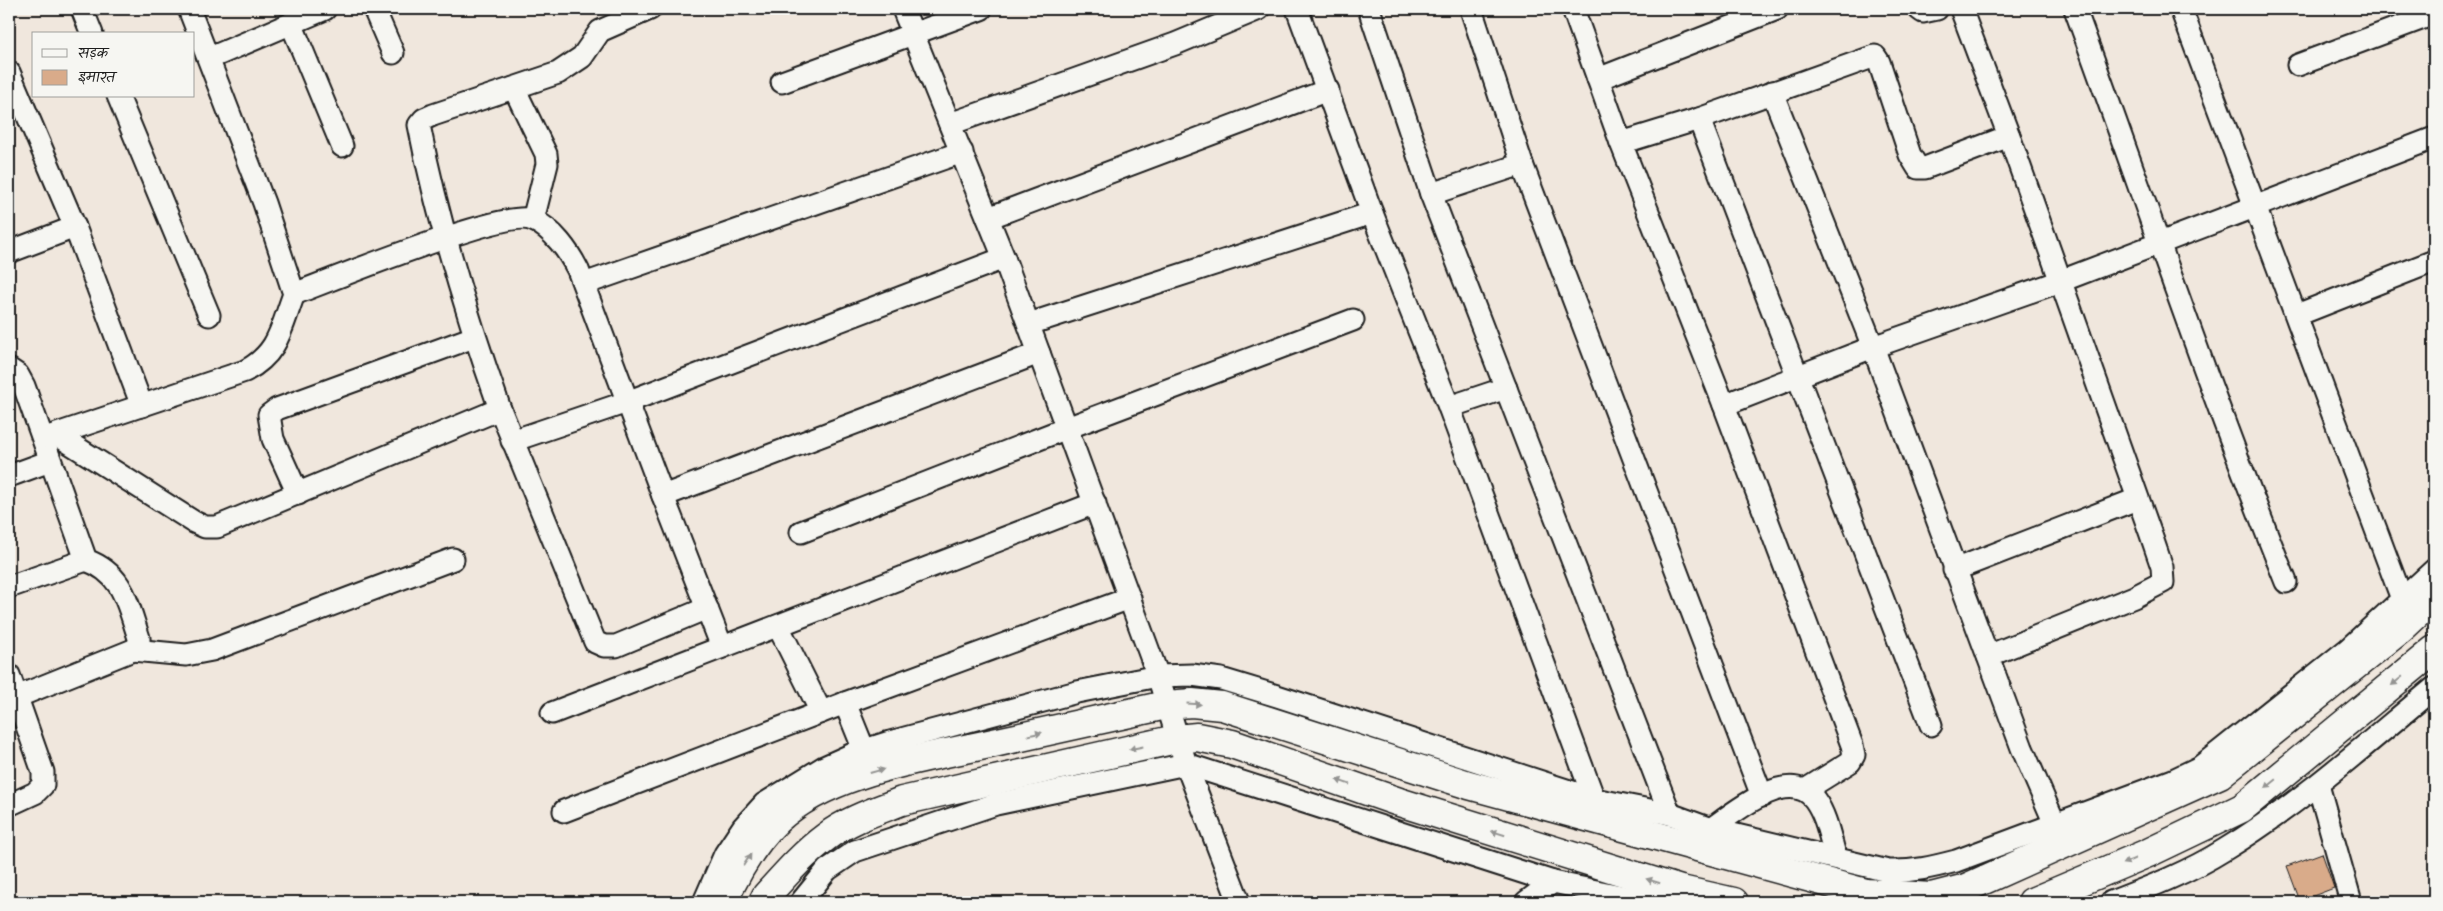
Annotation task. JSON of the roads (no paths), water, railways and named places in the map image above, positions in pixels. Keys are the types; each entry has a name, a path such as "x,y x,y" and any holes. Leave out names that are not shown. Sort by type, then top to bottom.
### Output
{"street":[{"path":"82,9 91,32"},
{"path":"50,437 245,371 260,363 271,352 294,294 264,203 210,58 189,9"},
{"path":"210,58 325,9"},
{"path":"374,9 393,53"},
{"path":"650,9 600,31 582,57 571,66 547,77 433,115 424,119 420,125 446,238 474,337 512,441 595,642 604,646 616,646 707,608"},
{"path":"903,9 962,152 1029,324 1158,676 1176,739 1239,902"},
{"path":"782,82 913,32 981,9"},
{"path":"950,124 1166,47 1259,9"},
{"path":"1297,9 1372,213 1449,407 1594,799"},
{"path":"1368,9 1431,194 1670,814"},
{"path":"1471,9 1522,164 1762,796"},
{"path":"1573,9 1621,144 1724,405 1852,745 1854,755 1850,762 1805,790"},
{"path":"1598,79 1777,9"},
{"path":"1919,9 1923,12 1937,9"},
{"path":"1961,9 2010,136 2162,567 2163,582 2134,598 1988,656"},
{"path":"2075,9 2161,243 2236,459 2286,582"},
{"path":"2181,9 2402,599"},
{"path":"2298,65 2434,14"},
{"path":"292,23 342,146"},
{"path":"1621,144 1699,119 1875,56 1879,62 1910,156 1918,168 1925,168 2010,136"},
{"path":"9,72 75,227 142,406"},
{"path":"514,88 546,154 548,164 533,220"},
{"path":"988,218 1328,90"},
{"path":"1772,92 1873,347 1954,570 2055,824"},
{"path":"119,98 209,314"},
{"path":"1699,119 1931,726"},
{"path":"1724,405 1873,347 2061,281 2434,138"},
{"path":"584,284 962,152"},
{"path":"1431,194 1522,164"},
{"path":"1029,324 1372,213"},
{"path":"294,294 446,238 508,219 533,220 557,239 571,256 584,284 627,402 722,647"},
{"path":"9,252 75,227"},
{"path":"512,441 627,402 1004,258"},
{"path":"2297,315 2434,261"},
{"path":"801,532 1067,428 1353,320"},
{"path":"298,494 273,439 269,415 277,409 474,337"},
{"path":"664,496 1039,353"},
{"path":"9,369 18,375 50,437 50,461 86,560"},
{"path":"1449,407 1506,388"},
{"path":"50,437 205,527 228,524 500,409"},
{"path":"9,476 50,461"},
{"path":"1954,570 2137,499"},
{"path":"552,713 1095,503"},
{"path":"133,650 186,655 212,650 453,559"},
{"path":"9,588 86,560 105,568 120,585 139,638 139,646 133,650 13,698"},
{"path":"704,902 725,854 743,827 764,804 824,768 864,750 1077,692 1158,676 1192,674 1221,679 1594,799 1670,814 1711,829 1836,858 1888,870 1910,872 1956,861 2173,780 2200,767 2348,648 2434,570"},
{"path":"564,811 821,712 1130,598"},
{"path":"723,902 733,880 760,838 778,819 823,790 847,780 906,763 1166,705 1192,702 1222,706 1470,784 1866,892 1931,897 1966,888 2220,774 2402,628 2434,598"},
{"path":"778,626 821,712"},
{"path":"2032,902 2148,853 2242,808 2434,650"},
{"path":"9,675 13,698 39,760 43,785 35,793 9,805"},
{"path":"2111,902 2165,881 2224,850 2318,785 2434,688"},
{"path":"845,703 864,750"},
{"path":"763,902 795,864 826,836 866,815 902,801 938,791 1176,739 1198,737 1232,744 1399,802 1682,890 1734,902"},
{"path":"801,902 827,870 855,851 996,804 1186,764 1553,882 1639,901"},
{"path":"2318,785 2351,902"},
{"path":"1711,829 1739,807 1762,796 1792,787 1805,790 1814,799 1822,813 1836,858"},
{"path":"1526,902 1553,882"}]}
